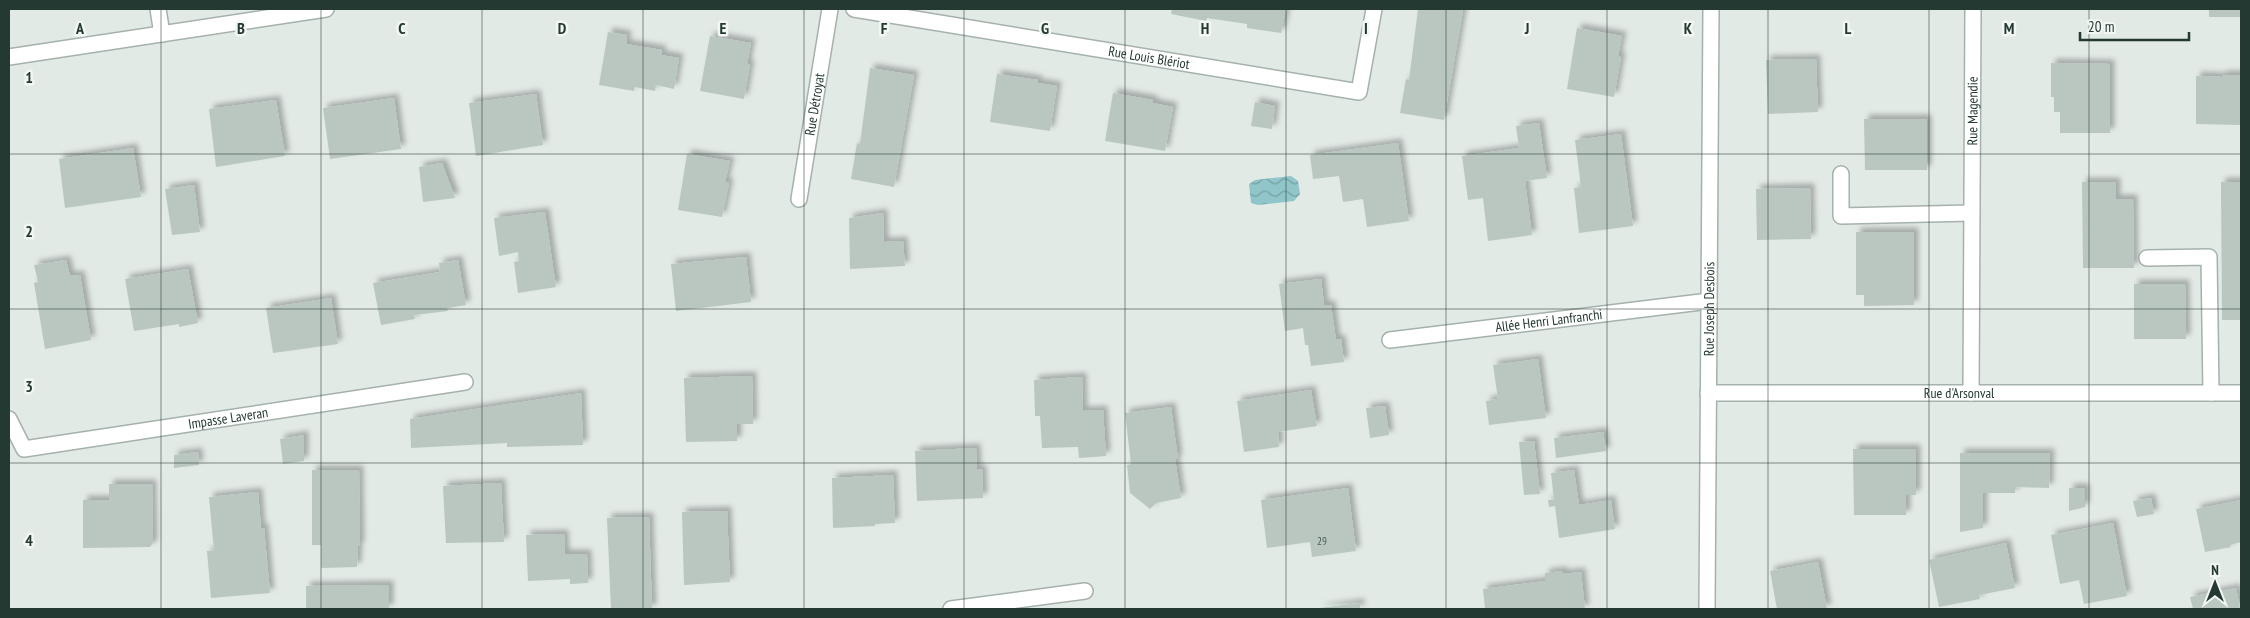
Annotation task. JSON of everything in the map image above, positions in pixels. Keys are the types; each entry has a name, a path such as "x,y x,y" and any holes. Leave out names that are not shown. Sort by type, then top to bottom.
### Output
{"street":[{"path":"158,9 162,34"},
{"path":"9,57 326,9"},
{"name":"Rue Détroyat","path":"799,199 830,9"},
{"name":"Rue Louis Blériot","path":"854,9 1359,92 1374,9"},
{"name":"Rue Joseph Desbois","path":"1707,609 1711,9"},
{"name":"Rue Magendie","path":"1971,393 1973,9"},
{"path":"1840,174 1841,216 1972,213"},
{"path":"2147,258 2209,257 2211,393"},
{"name":"Allée Henri Lanfranchi","path":"1390,340 1709,302"},
{"name":"Impasse Laveran","path":"9,419 24,448 466,382"},
{"name":"Rue d'Arsonval","path":"1708,393 2241,392"},
{"path":"951,609 1085,591"}],"water":[{"path":"1291,176 1298,181 1300,194 1294,201 1258,205 1251,203 1249,184 1255,180"}],"building":[{"path":"1172,9 1286,9 1281,33 1247,28 1247,24 1207,18 1206,21 1171,14"},
{"path":"1418,9 1463,10 1444,120 1400,113 1406,79 1409,80"},
{"path":"2209,9 2241,9 2241,17 2209,17"},
{"path":"1577,28 1622,36 1618,56 1621,57 1614,97 1567,89"},
{"path":"608,32 627,35 626,44 662,50 661,55 679,58 674,89 656,85 655,91 635,87 634,91 599,85"},
{"path":"710,36 751,43 747,64 750,64 744,99 700,91"},
{"path":"1816,59 1818,112 1768,114 1766,60"},
{"path":"2051,63 2110,64 2110,133 2060,133 2060,112 2054,112 2054,97 2051,97"},
{"path":"870,68 914,75 894,187 851,179 857,143 860,144"},
{"path":"997,74 1038,80 1037,83 1057,86 1050,131 990,122"},
{"path":"2222,75 2241,75 2241,125 2196,124 2196,76 2222,77"},
{"path":"1113,93 1153,100 1153,103 1173,107 1165,151 1105,141"},
{"path":"536,94 543,145 476,156 469,103"},
{"path":"394,98 401,149 330,159 323,108"},
{"path":"276,100 285,156 216,167 209,109"},
{"path":"1255,102 1275,106 1272,129 1251,126"},
{"path":"1864,119 1927,119 1927,170 1865,170"},
{"path":"1539,123 1547,178 1525,181 1532,235 1488,241 1483,198 1468,200 1462,156 1519,148 1516,126"},
{"path":"1621,134 1633,226 1579,233 1574,188 1581,187 1575,140"},
{"path":"1398,143 1409,221 1367,227 1363,199 1343,202 1339,176 1313,179 1310,155"},
{"path":"133,148 141,197 65,208 59,159"},
{"path":"687,154 730,161 725,182 729,183 722,217 678,210"},
{"path":"442,163 455,198 423,202 419,167"},
{"path":"2082,182 2116,182 2116,199 2133,199 2134,268 2083,268"},
{"path":"2221,182 2241,182 2241,320 2222,320"},
{"path":"194,185 200,232 172,235 165,189"},
{"path":"1810,188 1811,239 1757,240 1756,189"},
{"path":"545,212 556,287 518,293 514,262 519,261 518,252 499,256 494,218"},
{"path":"883,213 884,242 903,241 905,266 850,269 849,218"},
{"path":"1856,232 1914,232 1914,305 1864,306 1864,295 1856,295"},
{"path":"746,257 751,302 676,311 671,264"},
{"path":"66,260 70,276 80,275 91,340 45,349 34,283 38,282 34,265"},
{"path":"458,260 466,305 447,308 448,311 414,315 415,319 381,325 373,283 440,272 439,263"},
{"path":"188,269 198,323 179,327 179,324 134,331 125,279"},
{"path":"1321,279 1324,305 1331,305 1336,340 1341,339 1344,362 1311,366 1308,345 1305,345 1303,328 1285,331 1279,284"},
{"path":"2134,284 2185,284 2186,339 2134,339"},
{"path":"331,298 338,344 273,353 266,308"},
{"path":"1538,359 1546,418 1489,425 1486,401 1498,399 1493,365"},
{"path":"752,376 753,424 737,424 737,441 686,442 684,378"},
{"path":"1082,377 1083,411 1103,410 1106,456 1079,458 1078,447 1042,448 1040,416 1035,416 1034,380"},
{"path":"1311,390 1317,426 1278,432 1279,447 1244,452 1237,401"},
{"path":"581,393 583,445 507,447 507,443 411,448 410,419"},
{"path":"1385,406 1389,435 1370,438 1366,408"},
{"path":"1171,407 1178,459 1175,459 1181,498 1156,503 1150,509 1130,493 1127,465 1131,464 1125,413"},
{"path":"1603,432 1606,451 1556,458 1554,438"},
{"path":"304,435 304,461 283,464 280,439"},
{"path":"1534,441 1540,494 1524,495 1519,442"},
{"path":"976,448 977,470 982,469 983,498 917,501 915,451"},
{"path":"1853,449 1916,449 1916,495 1906,495 1906,515 1854,515"},
{"path":"198,452 199,465 174,468 174,455"},
{"path":"1960,453 2050,453 2049,488 2015,487 2015,493 1983,493 1983,528 1960,532"},
{"path":"312,470 359,470 360,546 358,546 357,567 321,568 321,545 312,545"},
{"path":"1574,470 1579,505 1611,500 1615,529 1559,538 1555,506 1549,507 1548,500 1554,500 1551,473"},
{"path":"893,475 895,523 833,528 832,478"},
{"path":"501,483 504,542 446,543 443,486"},
{"path":"109,484 152,484 153,543 150,547 83,548 83,500 109,500"},
{"path":"1348,488 1356,551 1312,557 1310,542 1267,548 1261,500"},
{"path":"2069,488 2085,488 2085,507 2069,511"},
{"path":"258,492 261,528 264,528 270,593 211,598 207,551 214,551 209,497"},
{"path":"2151,498 2154,514 2137,517 2133,501"},
{"path":"2241,500 2241,542 2230,545 2231,547 2205,552 2196,509"},
{"path":"727,511 730,582 684,585 682,512"},
{"path":"649,517 652,609 611,609 607,518"},
{"path":"2113,523 2127,596 2084,604 2079,580 2060,584 2051,535"},
{"path":"564,534 565,554 587,554 588,583 570,584 570,579 528,581 526,535"},
{"path":"2006,543 2015,588 1979,595 1980,599 1939,607 1929,560"},
{"path":"1818,562 1827,609 1777,609 1770,571"},
{"path":"1563,571 1563,574 1581,572 1585,609 1485,609 1483,589 1545,581 1545,573"},
{"path":"389,585 389,609 306,609 306,586"},
{"path":"2236,588 2240,609 2193,609 2190,597"},
{"path":"1360,603 1360,609 1320,609 1320,608"}]}
